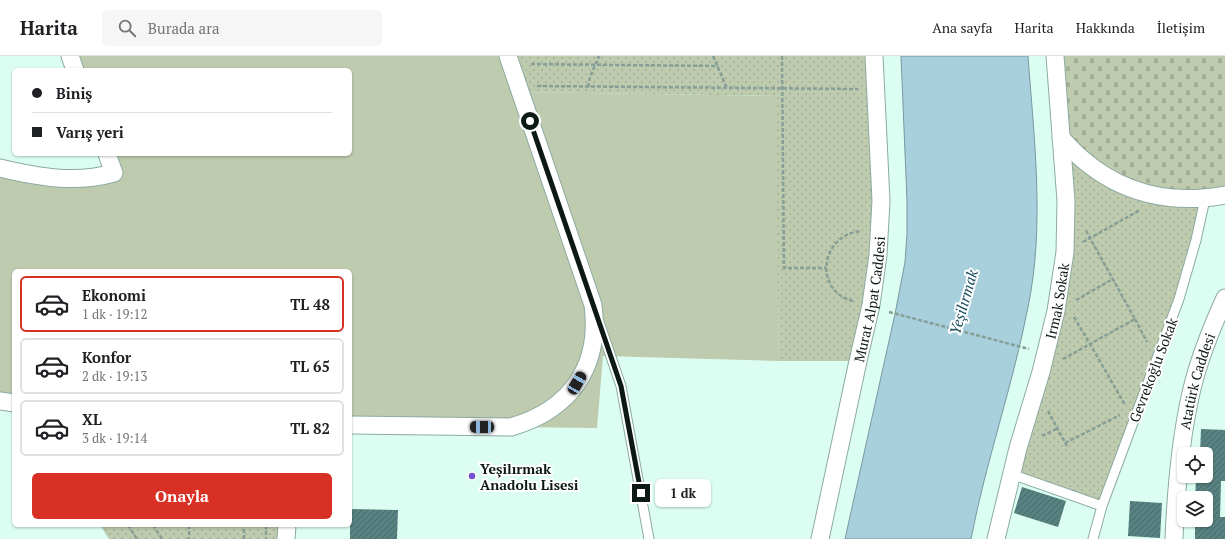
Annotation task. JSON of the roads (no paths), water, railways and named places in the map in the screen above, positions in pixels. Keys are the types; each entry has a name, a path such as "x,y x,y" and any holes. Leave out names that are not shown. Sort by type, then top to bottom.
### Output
{"street":[{"path":"70,56 74,68"},
{"name":"Murat Alpat Caddesi","path":"820,539 871,305 878,255 880,201 874,56"},
{"name":"Irmak Sokak","path":"996,539 1011,474 1038,379 1062,308 1066,201 1055,56"},
{"path":"352,425 511,427 527,422 555,406 577,383 585,368 591,353 594,337 595,320 593,305 509,60"},
{"path":"1061,138 1080,158 1102,174 1126,187 1151,196 1178,199 1205,199 1225,195"},
{"path":"0,168 30,175 57,178 97,178 114,173 108,156"},
{"name":"Atatürk Caddesi","path":"1174,539 1180,456 1191,392 1208,338 1225,298"},
{"path":"0,401 12,403"},
{"path":"286,527 286,539"}],"lane":[{"name":"Gevrekoğlu Sokak","path":"1093,539 1102,506 1186,278 1205,199"},
{"path":"593,305 621,386 650,539"},
{"path":"1011,474 1102,506"}],"water":[{"name":"Yeşilırmak","path":"901,56 1028,56 1037,182 1036,245 1033,276 1022,336 984,481 971,539 845,539 895,314 905,262 907,201"}],"place":[{"name":"Yeşilırmak Anadolu Lisesi","path":"472,476"}]}
